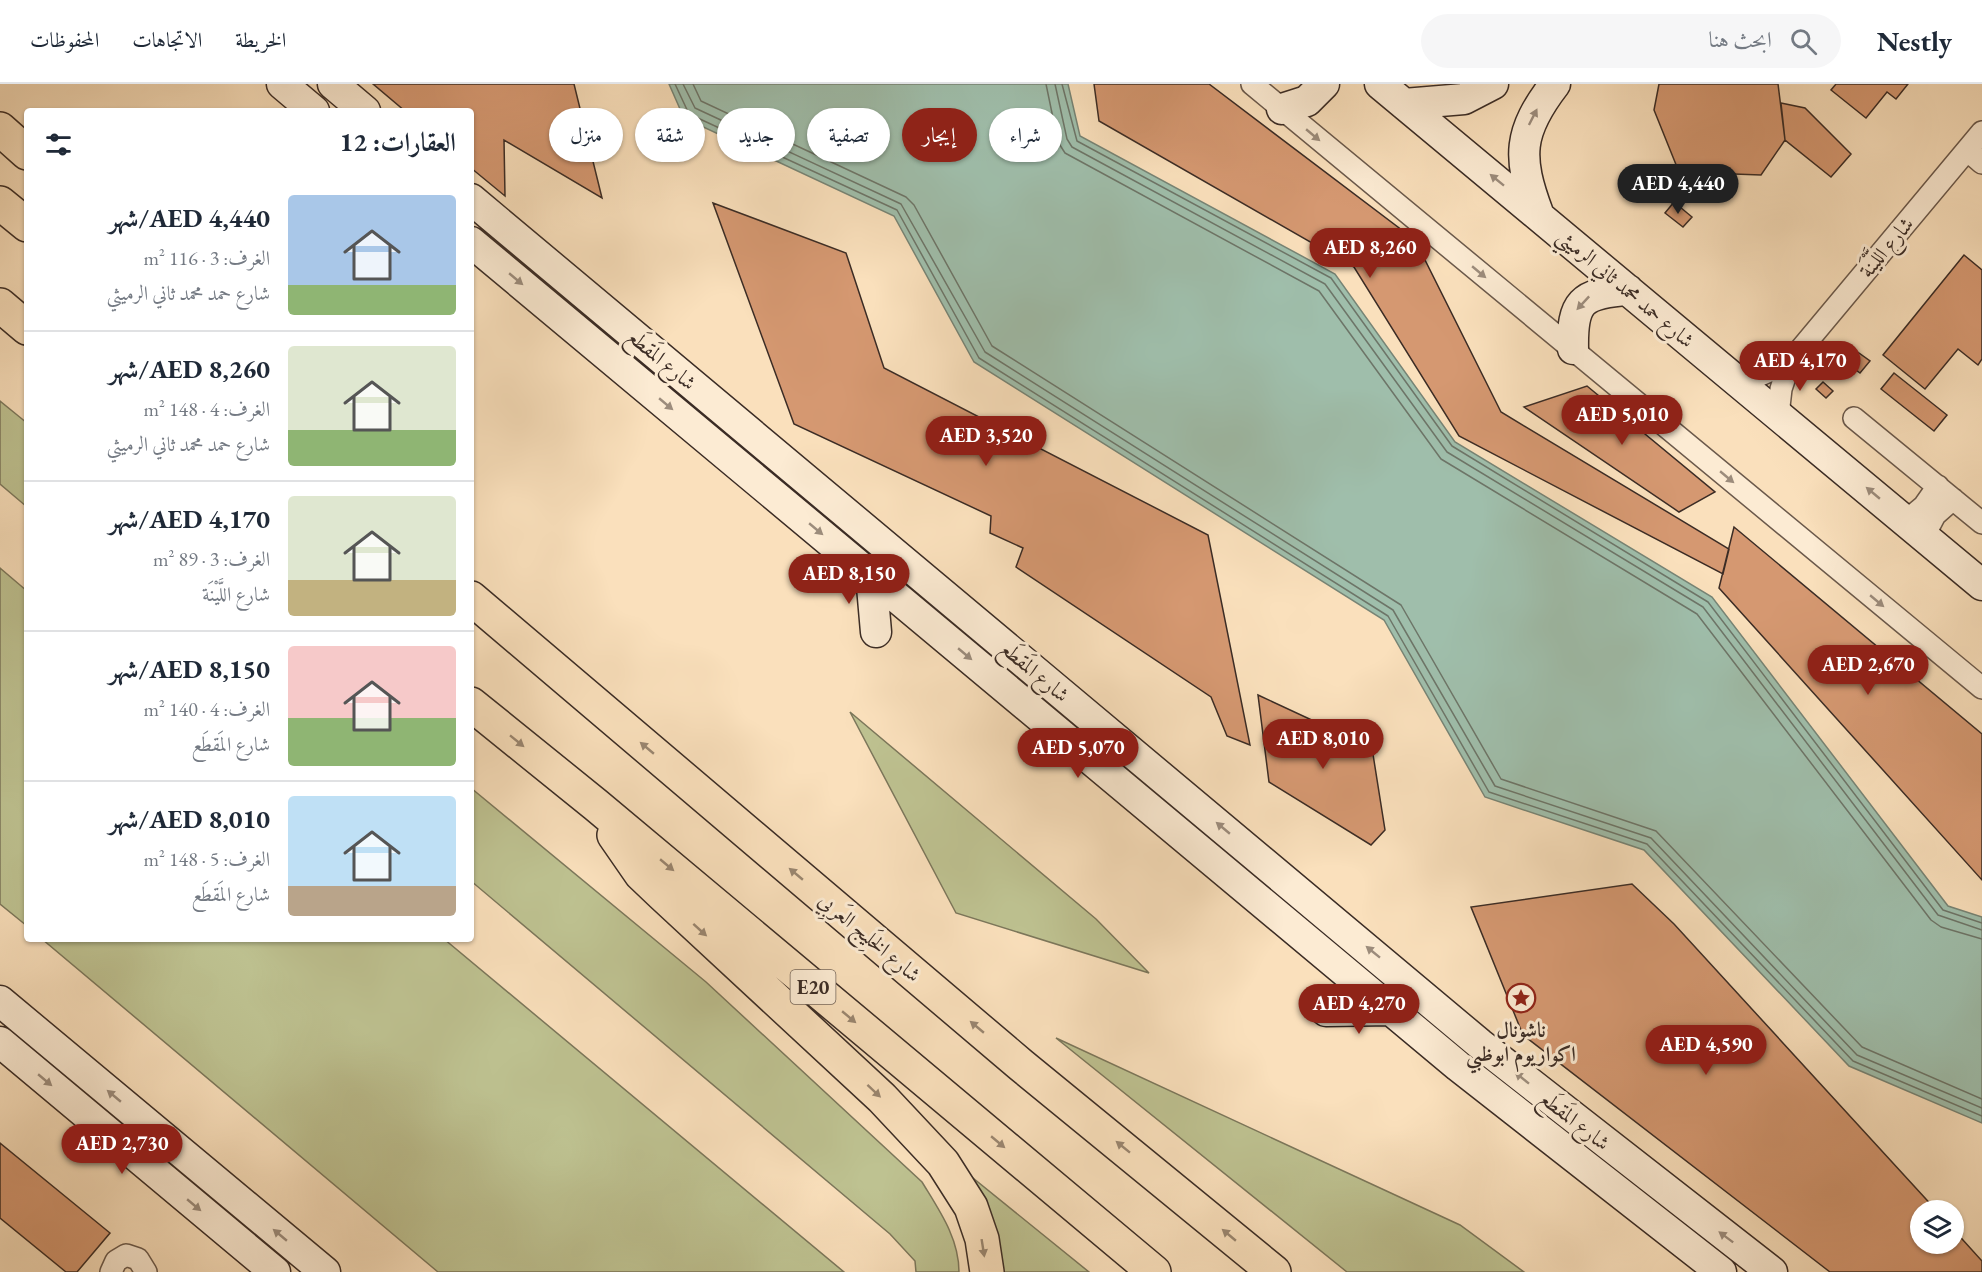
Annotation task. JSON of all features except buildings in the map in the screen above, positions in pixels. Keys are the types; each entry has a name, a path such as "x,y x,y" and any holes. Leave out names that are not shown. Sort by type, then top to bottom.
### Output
{"highway":[{"path":"0,129 24,150"},
{"path":"0,203 24,223"},
{"path":"0,305 24,325"},
{"path":"474,576 512,633"},
{"name":"شارع الخَلِيج العَربِي","path":"474,601 1021,1065 1274,1272"},
{"name":"E20","path":"474,706 596,805 1154,1272"},
{"path":"596,805 641,874 882,1098 943,1163 971,1207 982,1239 987,1272"}],"street":[{"path":"282,84 310,108"},
{"path":"333,84 361,108"},
{"path":"1252,84 1982,688"},
{"path":"1282,109 1306,100 1324,84"},
{"name":"شارع حمد محمد ثاني الرميثي","path":"1380,84 1538,213 1982,585"},
{"path":"1404,104 1464,99 1482,92 1493,84"},
{"path":"1538,213 1526,180 1523,146 1534,113 1555,84"},
{"name":"شارع اللَّيْنَة","path":"1778,415 1781,389 1790,362 1974,156 1982,132"},
{"name":"شارع المَقطَع","path":"474,202 1480,1044 1772,1272"},
{"name":"شارع المَقطَع","path":"474,244 1392,1010 1557,1145 1721,1272"},
{"path":"1573,349 1574,316 1585,298 1595,293 1628,290"},
{"name":"شارع اللَّيْنَة","path":"1739,381 1751,379 1790,362"},
{"path":"1854,418 1982,523"},
{"path":"1915,529 1935,515 1945,492"},
{"path":"876,632 866,571 881,542"},
{"path":"0,1001 325,1272"},
{"path":"1326,1011 1392,1010"},
{"path":"0,1042 275,1272"},
{"path":"111,1272 116,1261 126,1255 138,1259 146,1272"}],"green space":[{"path":"0,401 24,421 24,504 0,484"},
{"path":"0,568 24,588 24,924 0,904"},
{"path":"850,712 1096,919 1149,973 956,913"},
{"path":"474,790 706,982 922,1182 952,1236 959,1272 916,1272 915,1261 890,1234 474,884"},
{"path":"46,942 448,942 844,1272 438,1272"},
{"path":"1056,1038 1460,1225 1524,1272 1347,1272"},
{"path":"947,1157 1089,1272 994,1272"}],"water":[{"path":"669,84 1068,84 1080,136 1335,274 1455,442 1712,597 1948,906 1982,917 1982,1123 1849,1066 1644,850 1485,797 1384,620 974,362 894,216 778,162 795,162 795,108 717,108 717,133 705,128 705,108 680,108"}],"place":[{"name":"ناشونال اكواريوم ابوظبي","path":"1521,998"}]}
